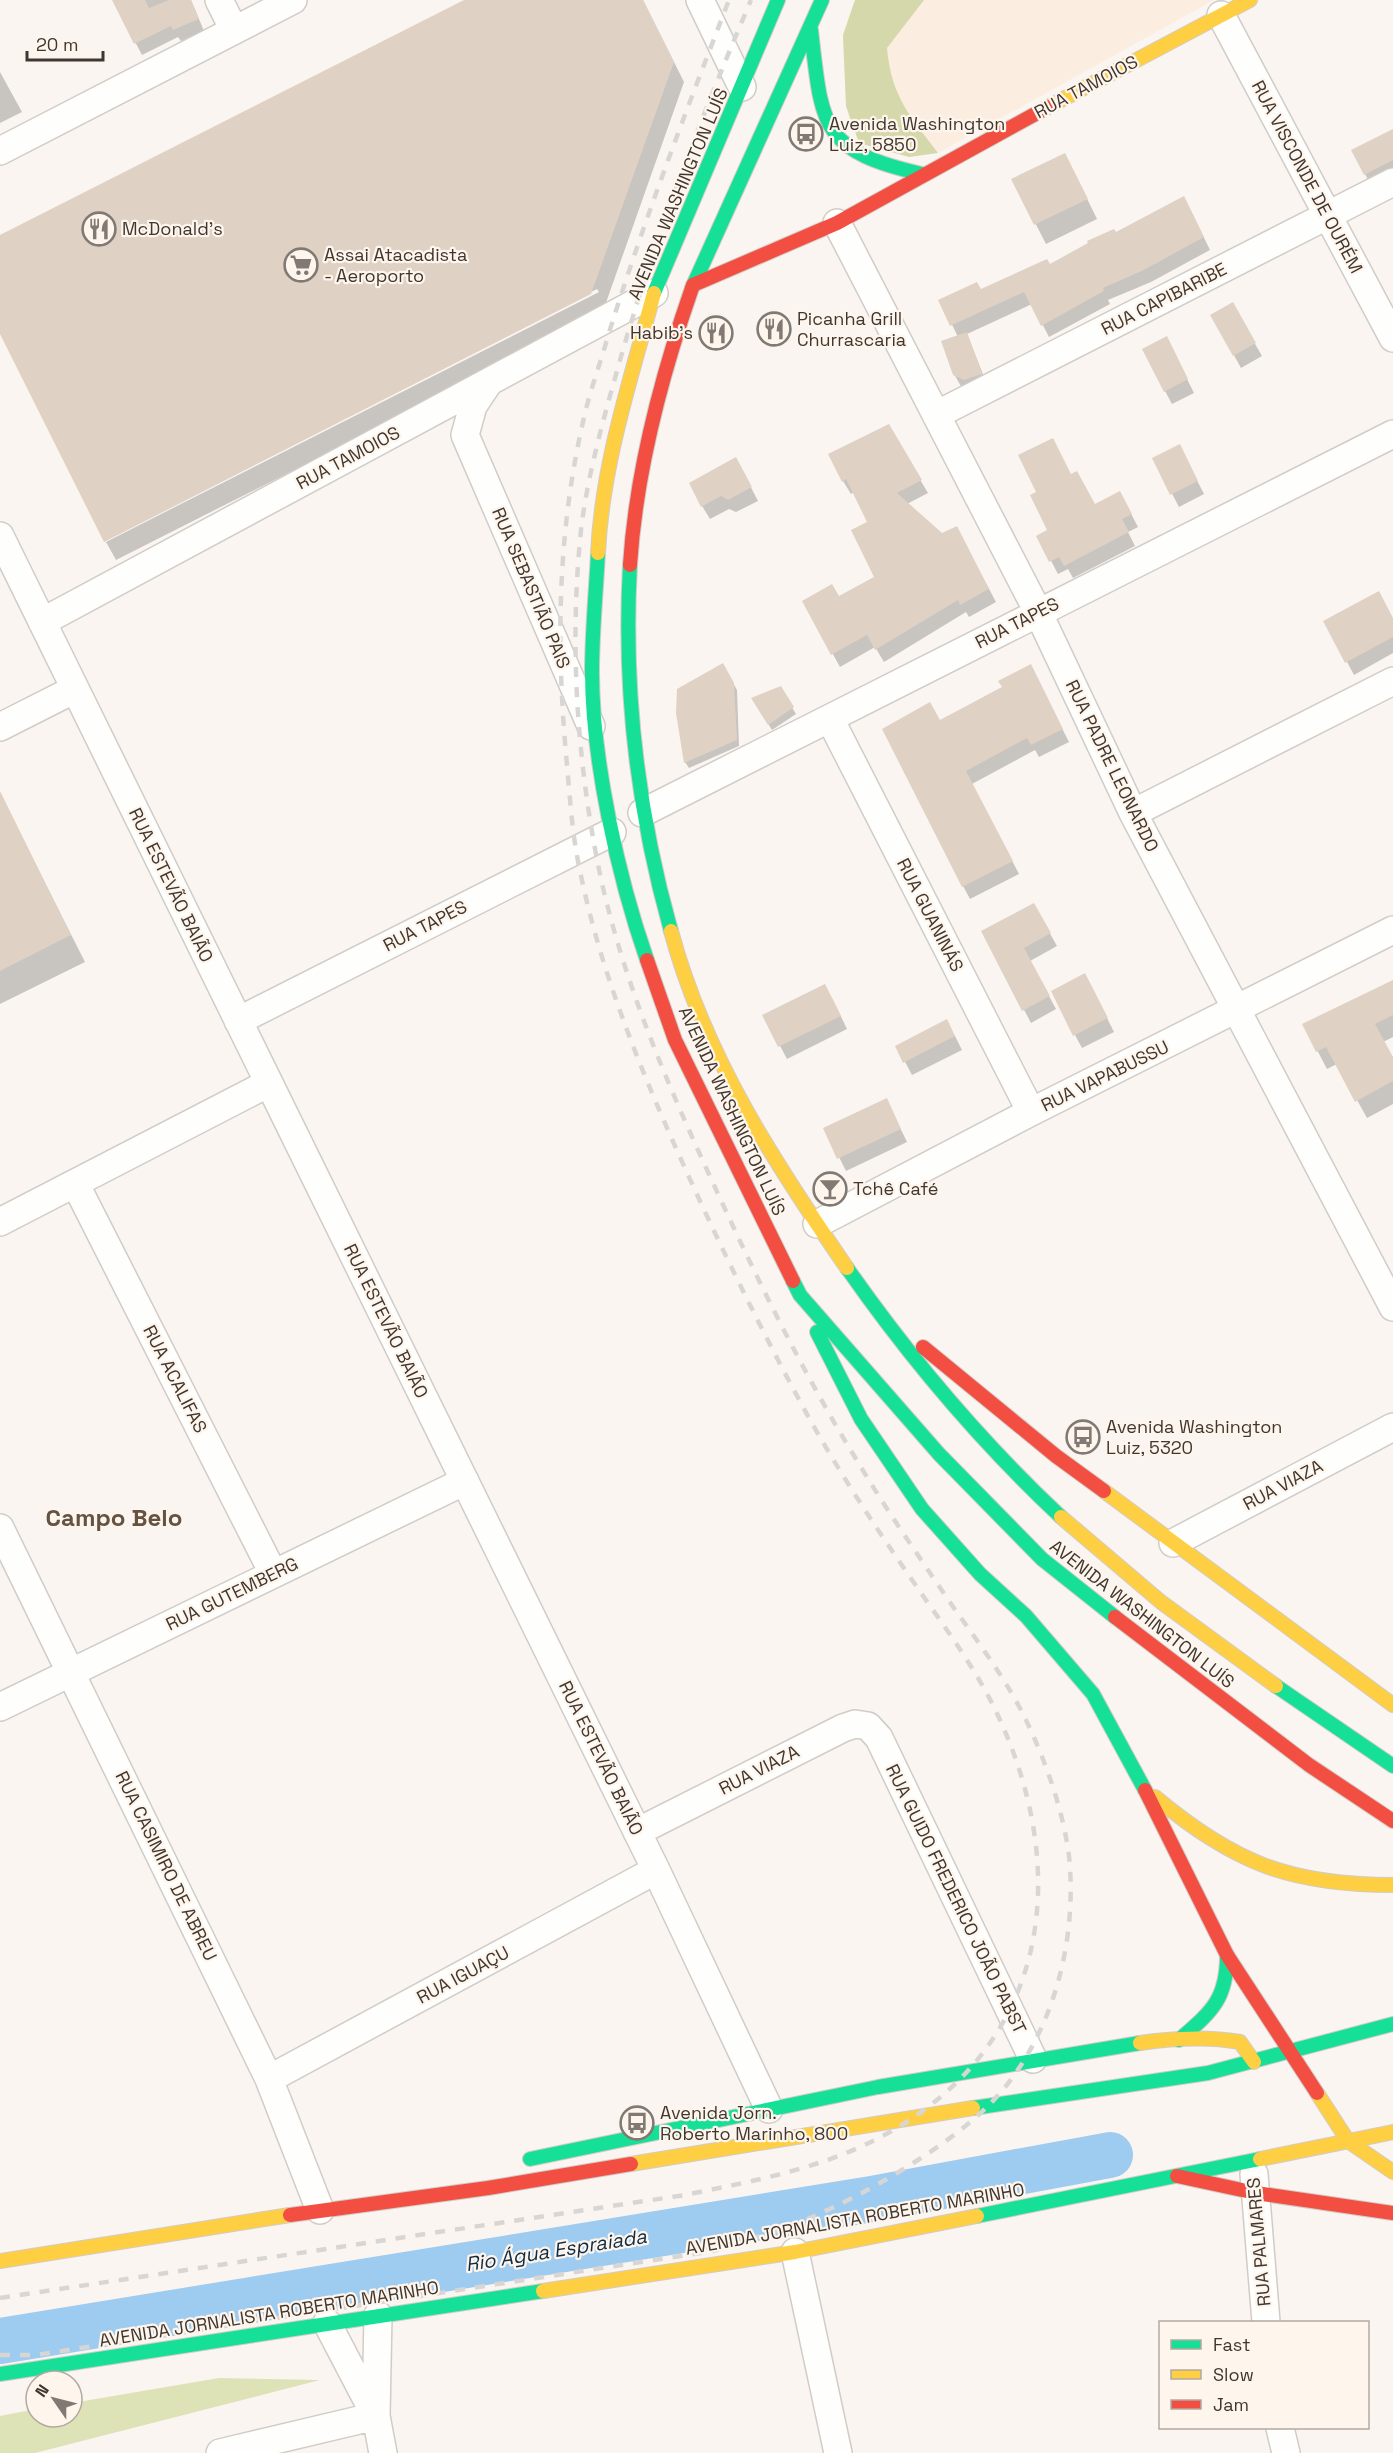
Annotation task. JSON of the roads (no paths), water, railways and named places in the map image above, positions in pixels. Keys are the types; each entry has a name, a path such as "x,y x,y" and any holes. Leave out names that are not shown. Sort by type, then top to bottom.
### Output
{"main road":[{"name":"AVENIDA WASHINGTON LUÍS","path":"778,0 654,293 617,427 598,526 592,673 598,741 612,832 641,943 675,1040 800,1295 939,1454 1042,1559 1159,1653 1309,1765 1393,1821"},
{"name":"AVENIDA WASHINGTON LUÍS","path":"822,0 811,30 693,285 671,349 648,448 633,528 627,635 629,699 642,813 655,881 688,985 750,1120 784,1179 880,1317 1001,1459 1069,1525 1137,1583 1198,1630 1393,1766"},
{"name":"RUA TAMOIOS","path":"693,285 837,223 922,174 1250,0"},
{"path":"811,30 819,96 828,127 858,157 884,167 922,174"},
{"path":"800,1295 861,1419 893,1468 940,1532 1026,1616 1093,1694 1146,1791 1227,1955 1348,2141 1368,2157 1393,2172"},
{"path":"880,1317 942,1361 1056,1456 1393,1705"},
{"path":"1146,1791 1202,1835 1242,1859 1282,1872 1355,1886 1393,1885"},
{"path":"1179,2040 1215,2007 1224,1993 1228,1979 1227,1955"},
{"path":"0,2261 320,2210 488,2188 1034,2098 1208,2073 1393,2024"},
{"path":"488,2188 512,2166 769,2109 1033,2059 1179,2040 1223,2038 1240,2042 1254,2062"},
{"name":"AVENIDA JORNALISTA ROBERTO MARINHO","path":"0,2374 795,2252 1393,2132"},
{"path":"1177,2176 1256,2193 1393,2213"}],"street":[{"path":"219,0 234,30"},
{"path":"0,151 293,0"},
{"path":"700,0 742,87"},
{"name":"RUA VISCONDE DE OURÉM","path":"1221,15 1393,338"},
{"name":"RUA CAPIBARIBE","path":"936,415 1393,182"},
{"name":"RUA PADRE LEONARDO","path":"837,223 1038,612 1133,813 1393,1307"},
{"name":"RUA TAMOIOS","path":"42,622 654,293"},
{"path":"413,422 465,435 473,406 489,382"},
{"name":"RUA TAPES","path":"642,813 1393,434"},
{"name":"RUA SEBASTIÃO PAIS","path":"465,435 598,741"},
{"name":"RUA ESTEVÃO BAIÃO","path":"0,536 656,1870 769,2109"},
{"path":"1133,813 1393,681"},
{"path":"0,727 75,689"},
{"name":"RUA GUANINÁS","path":"830,719 1031,1112"},
{"name":"RUA TAPES","path":"238,1021 612,832"},
{"name":"RUA VAPABUSSU","path":"817,1224 1031,1112 1236,1011 1393,930"},
{"path":"0,1222 76,1185 269,1083"},
{"name":"RUA ACALIFAS","path":"76,1185 273,1573"},
{"name":"RUA VIAZA","path":"1173,1544 1393,1427"},
{"name":"RUA GUTEMBERG","path":"0,1707 465,1481"},
{"name":"RUA CASIMIRO DE ABREU","path":"0,1528 73,1673 269,2079 320,2210"},
{"name":"RUA VIAZA","path":"637,1832 843,1728 855,1724 868,1726 879,1738"},
{"name":"RUA GUIDO FREDERICO JOÃO PABST","path":"879,1738 1033,2059"},
{"name":"RUA IGUAÇU","path":"269,2079 656,1870"},
{"name":"RUA PALMARES","path":"1253,2161 1266,2321"},
{"path":"795,2252 838,2453"},
{"path":"378,2315 376,2416 383,2453"},
{"path":"327,2323 376,2416"},
{"path":"220,2453 376,2416"},
{"path":"1280,2429 1286,2453"}],"waterway":[{"name":"Rio Água Espraiada","path":"0,2341 872,2199 1110,2155"}],"railway":[{"path":"0,2298 685,2195 816,2164 858,2148 919,2113 968,2071 1003,2022 1026,1968 1037,1910 1036,1848 1024,1784 1000,1720 983,1686 962,1653 848,1484 774,1353 725,1255 663,1120 634,1049 597,941 587,904 575,841 563,722 560,636 564,550 574,464 588,400 621,294 729,0"},
{"path":"0,2355 36,2355 713,2251 775,2231 833,2207 880,2183 927,2154 970,2123 1009,2082 1028,2054 1055,1991 1064,1957 1071,1889 1069,1856 1053,1786 1019,1706 892,1517 836,1426 780,1323 713,1183 649,1034 622,958 601,879 586,793 578,705 576,617 581,530 591,473 629,330 660,234 712,93 751,0"}],"place":[{"name":"Avenida Washington Luiz, 5850","path":"806,134"},
{"name":"McDonald's","path":"99,229"},
{"name":"Assai Atacadista - Aeroporto","path":"301,265"},
{"name":"Picanha Grill Churrascaria","path":"774,329"},
{"name":"Habib's","path":"716,333"},
{"name":"Tchê Café","path":"830,1189"},
{"name":"Avenida Washington Luiz, 5320","path":"1083,1437"},
{"name":"Avenida Jorn. Roberto Marinho, 800","path":"637,2123"}],"district":[{"name":"Campo Belo","path":"114,1518"}]}
